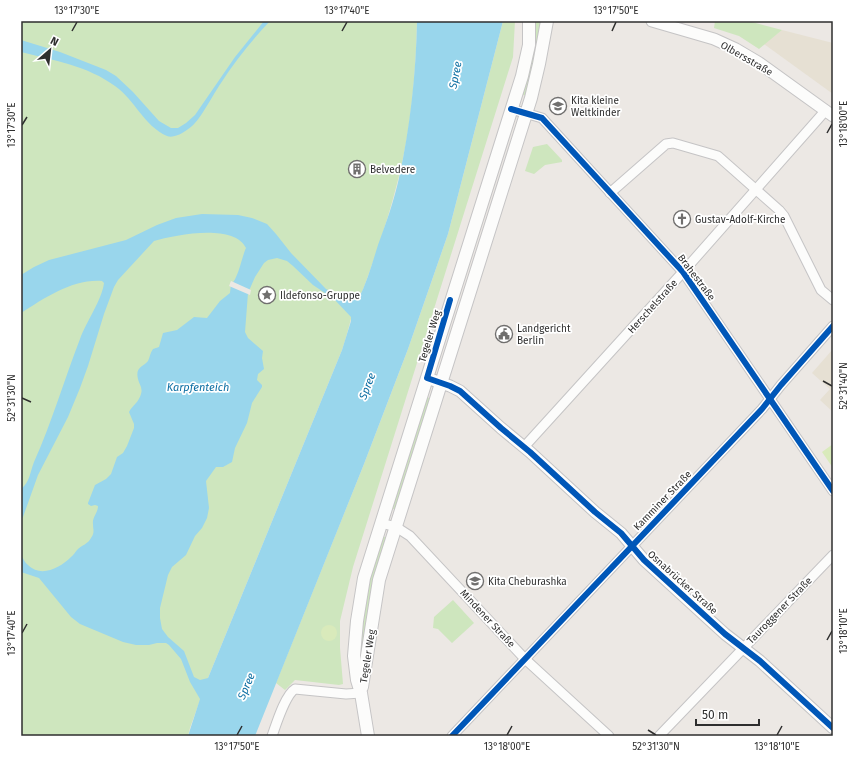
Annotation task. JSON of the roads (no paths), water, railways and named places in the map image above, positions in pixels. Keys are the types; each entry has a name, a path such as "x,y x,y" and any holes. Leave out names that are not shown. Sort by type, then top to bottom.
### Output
{"main road":[{"name":"Tegeler Weg","path":"368,736 354,656 357,621 364,578 528,55 530,35 529,21"},
{"name":"Tegeler Weg","path":"361,693 379,580 526,113 540,64 547,21"}],"street":[{"name":"Olbersstraße","path":"652,21 714,39 736,49 758,62 830,113"},
{"name":"Brahestraße","path":"511,109 542,118 683,272 833,491"},
{"name":"Herschelstraße","path":"524,447 683,272 756,189 830,113"},
{"path":"610,193 666,144 673,142 718,156 784,216 821,290 833,300"},
{"name":"Kamminer Straße","path":"452,736 711,463 770,399 780,384 833,326"},
{"name":"Osnabrücker Straße","path":"427,378 460,391 595,512 621,533 639,556 655,571 725,634 760,661 833,728"},
{"name":"Mindener Straße","path":"381,523 396,528 410,536 525,659 609,736"},
{"name":"Tauroggener Straße","path":"659,736 833,555"},
{"path":"272,736 287,697 295,689 346,694 361,693"}],"water":[{"path":"264,21 270,21 250,43 232,67 195,123 184,132 170,137 159,132 152,126 122,92 105,79 70,64 21,52 21,40 60,52 106,70 116,76 133,92 159,121 171,128 178,128 195,115 235,57"},
{"path":"417,21 503,21 448,234 408,349 364,464 255,736 188,736 200,699 190,682 181,659 169,645 166,643 157,643 149,645 136,645 123,642 80,624 71,617 39,578 21,572 21,555 26,563 33,569 39,571 50,570 67,561 77,550 90,540 93,533 94,517 98,506 91,506 88,503 95,485 106,479 111,474 117,457 123,453 134,428 129,412 140,397 141,388 137,375 140,368 148,361 153,349 159,347 163,333 177,330 194,317 207,318 220,301 230,293 231,284 236,278 246,248 239,240 217,233 189,234 154,241 118,280 104,314 80,388 68,417 38,475 21,520 21,489 28,480 80,339 103,290 104,283 102,281 91,281 70,286 49,296 21,313 21,275 49,260 126,240 157,225 176,218 202,214 238,215 252,218 267,224 291,253 326,289 343,298 358,300 367,280 395,195 399,178 414,81","holes":["277,258 287,261 313,285 334,299 351,317 351,321 342,350 208,678 200,680 194,677 184,651 168,637 162,629 160,608 168,575 172,567 186,555 195,536 202,528 207,518 209,508 206,481 216,467 223,467 232,462 235,448 247,423 252,403 262,387 257,380 258,374 264,369 262,358 263,351 248,338 245,332 248,293 255,277 264,263 268,260"]}],"place":[{"name":"Kita kleine Weltkinder","path":"558,106"},
{"name":"Belvedere","path":"357,169"},
{"name":"Gustav-Adolf-Kirche","path":"682,219"},
{"name":"Ildefonso-Gruppe","path":"267,295"},
{"name":"Landgericht Berlin","path":"504,334"},
{"name":"Kita Cheburashka","path":"475,581"}],"water label":[{"name":"Spree","path":"455,75"},
{"name":"Spree","path":"367,386"},
{"name":"Karpfenteich","path":"198,387"},
{"name":"Spree","path":"246,686"}]}
